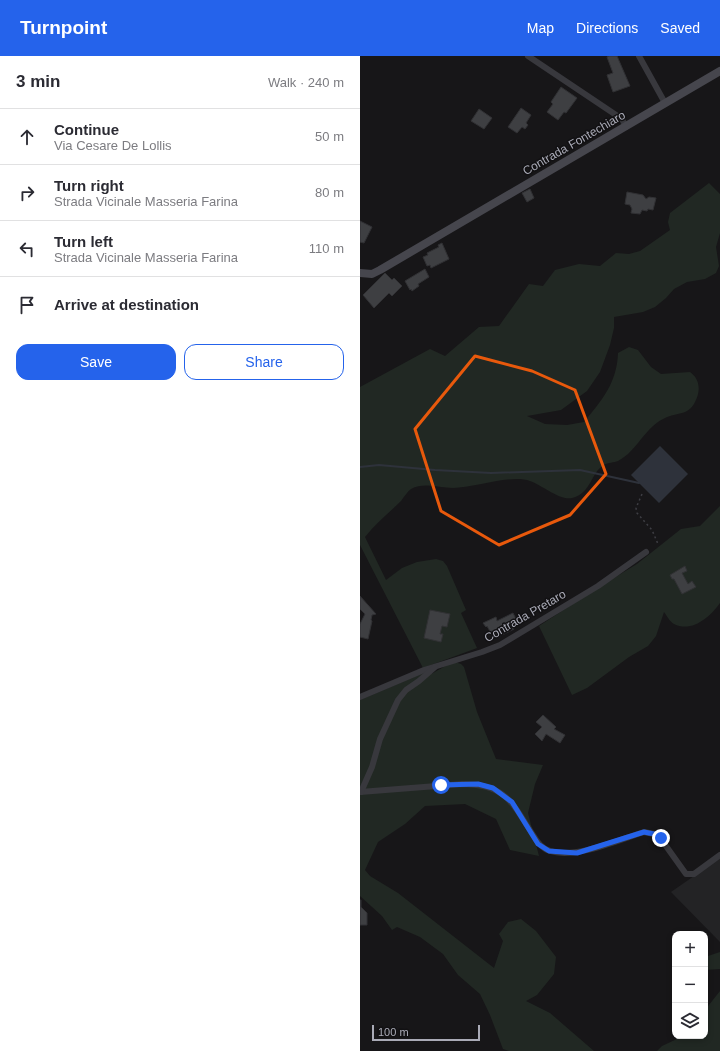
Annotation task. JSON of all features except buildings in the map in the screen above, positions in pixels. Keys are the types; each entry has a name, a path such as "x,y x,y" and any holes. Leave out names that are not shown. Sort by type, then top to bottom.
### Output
{"street":[{"path":"528,56 622,119 626,127"},
{"path":"639,56 666,103"},
{"name":"Contrada Fontechiaro","path":"360,273 372,274 380,270 720,71"},
{"name":"Contrada Pretaro","path":"360,697 424,670 500,645 598,586 646,552"},
{"path":"360,792 372,767 380,739 398,700 406,690 420,681 436,666"},
{"path":"360,792 478,784 493,788 512,802 538,844 549,851 577,853 644,832 654,834 661,838 686,874 694,874 720,855"}],"path":[{"path":"642,494 636,508 637,513 652,530 658,544"}],"highlighted area":[{"path":"475,356 532,371 575,390 606,474 570,515 499,545 441,511 415,429"}],"shaded area":[{"path":"709,183 720,194 720,233 716,247 719,266 716,273 705,279 687,282 674,289 655,307 643,312 614,317 614,328 610,345 600,372 587,391 561,410 527,416 545,424 567,425 584,422 597,406 612,382 617,364 618,353 629,347 638,350 651,367 661,374 690,372 696,378 699,390 695,402 689,410 669,416 659,421 628,454 618,461 606,464 599,469 583,492 572,498 562,497 535,483 522,479 503,480 453,488 421,486 411,489 365,537 386,580 402,568 417,562 436,559 443,561 447,566 466,610 461,613 477,648 423,668 360,545 360,387 430,349 445,356 479,327 499,326 529,284 543,286 555,270 579,264 600,266 616,253 629,254 640,251 670,230 668,222 670,213"},
{"path":"660,446 688,474 659,503 631,475"},
{"path":"720,506 720,603 706,618 694,625 681,626 674,624 664,612 656,636 648,646 629,657 587,688 572,695 539,626 637,564 681,529 700,526"},
{"path":"455,662 464,667 477,712 496,759 543,765 535,784 528,813 539,856 510,850 496,819 465,804 425,806 405,824 378,842 365,870 370,876 398,893 494,968 503,941 499,934 508,922 521,919 536,931 556,957 554,974 537,995 526,1001 550,1013 594,1051 509,1051 503,1049 480,994 458,975 443,954 420,937 397,927 392,930 382,916 360,896 360,700 426,672 427,676"},
{"path":"720,858 720,942 671,892"},
{"path":"720,952 720,969 708,970 708,956"},
{"path":"720,991 720,1051 657,1051 662,1046 677,1039 708,1039 708,1006"}],"waterway":[{"path":"360,467 379,465 491,473 580,470 639,483"}],"route":[{"path":"441,785 478,784 493,788 512,802 538,844 549,851 577,853 644,832 654,834 661,838"}]}
